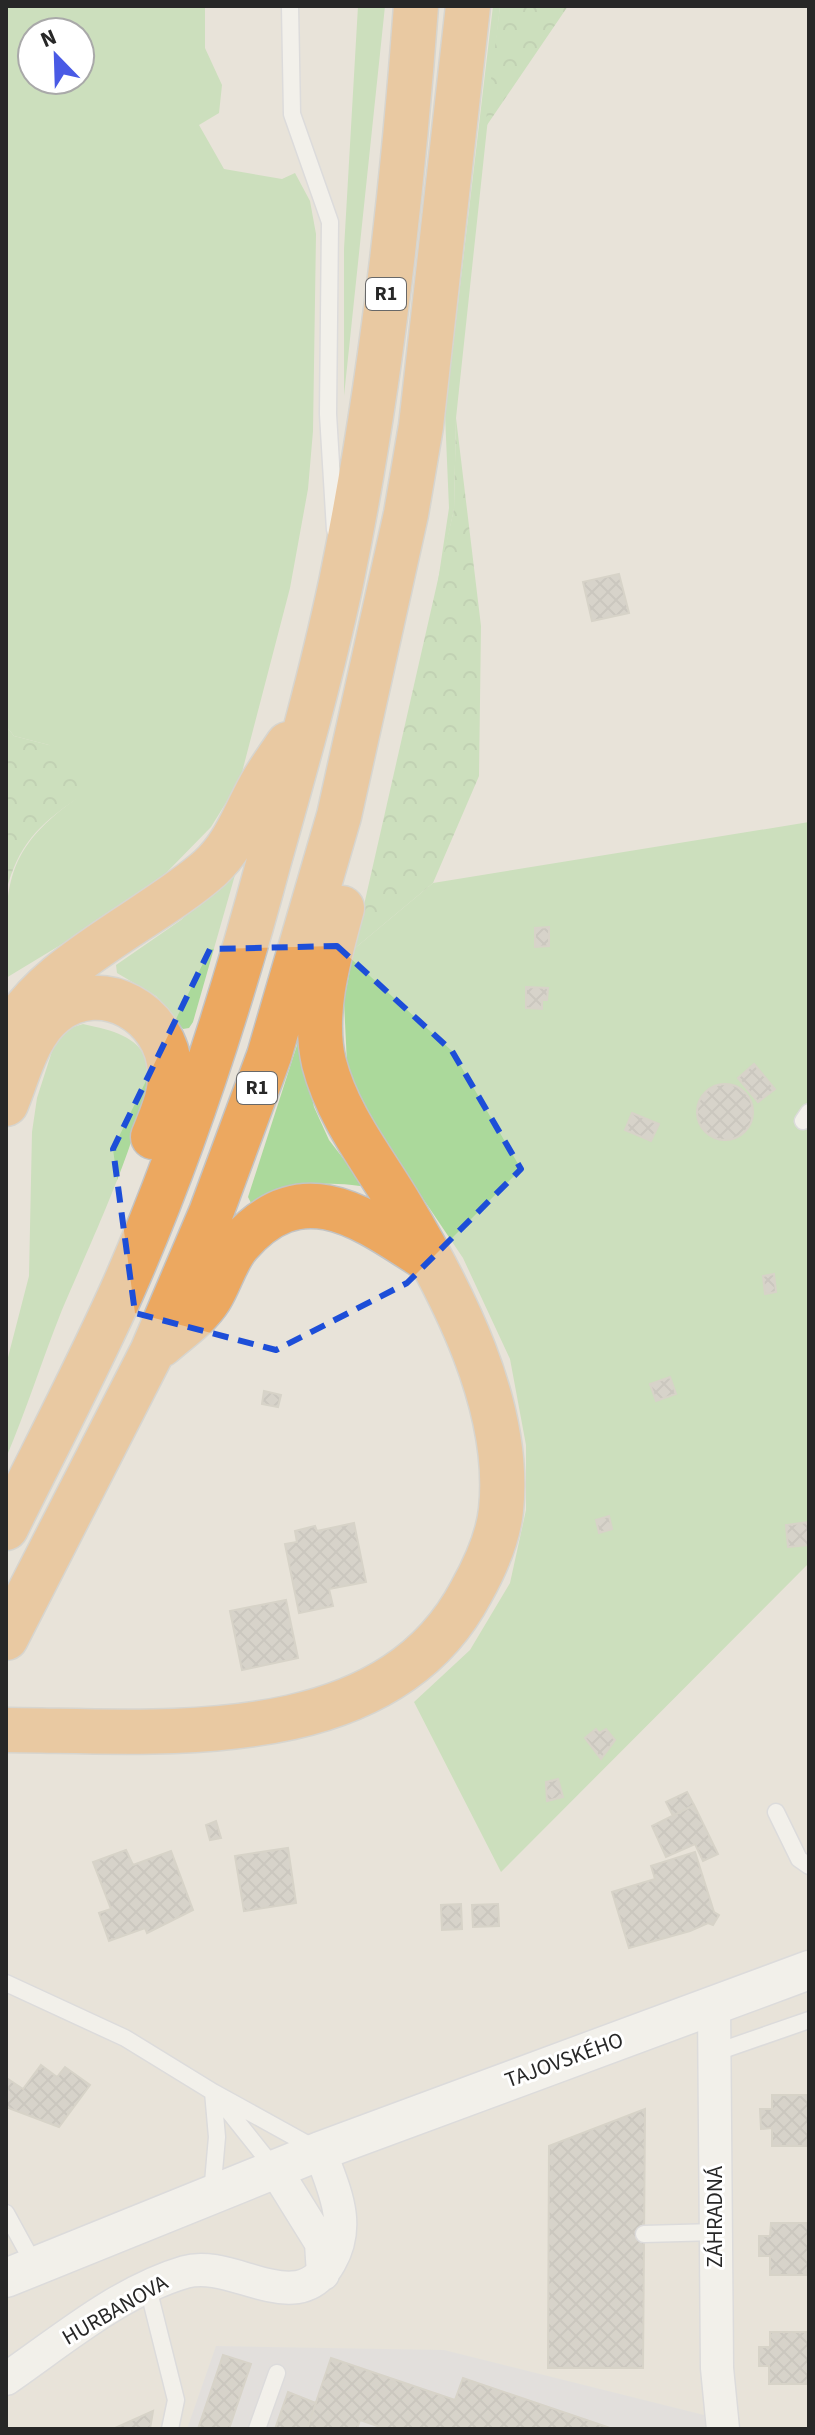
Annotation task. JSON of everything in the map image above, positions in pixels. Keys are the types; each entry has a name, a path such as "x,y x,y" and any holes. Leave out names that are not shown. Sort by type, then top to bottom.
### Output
{"highway":[{"name":"R1","path":"6,1528 123,1289 221,1030 311,709 341,580 383,313 416,6"},
{"name":"R1","path":"10,1630 152,1352 211,1213 269,1056 339,816 406,514 421,426 455,152 468,6"},
{"path":"6,1041 32,999 65,971 209,868 234,841 260,785 311,709"},
{"path":"6,1730 211,1730 302,1715 376,1687 401,1672 443,1635 468,1599 495,1539 501,1485 492,1409 482,1374 463,1325 401,1206 352,1132 334,1096 323,1059 321,1010 327,962 348,884 339,816"},
{"path":"6,1104 32,1041 53,1014 82,996 116,999 143,1015 160,1037 170,1071 165,1105 148,1160 155,1207"},
{"path":"152,1352 200,1311 237,1246 264,1220 298,1208 329,1206 358,1214 429,1260"}],"street":[{"name":"TAJOVSKÉHO","path":"21,2272 320,2151 809,1970"},
{"name":"ZÁHRADNÁ","path":"714,2005 717,2368 723,2417"},
{"path":"320,2151 340,2207 342,2230 336,2251 323,2274"},
{"path":"275,2169 321,2243 323,2274"},
{"name":"HURBANOVA","path":"6,2379 148,2288 203,2268 278,2289 302,2288 323,2274"}],"lane":[{"path":"290,6 292,114 330,222 331,495 341,580"},
{"path":"776,1812 799,1859 809,1866"},
{"path":"6,1983 125,2038 213,2092 320,2151"},
{"path":"714,2053 809,2020"},
{"path":"213,2092 275,2169"},
{"path":"212,2195 217,2137 213,2092"},
{"path":"6,2213 21,2272"},
{"path":"644,2234 716,2232"},
{"path":"148,2288 176,2400 170,2429"},
{"path":"257,2429 277,2373"}],"highlighted area":[{"path":"337,946 452,1051 521,1169 407,1283 276,1350 135,1313 113,1149 210,949"}],"shaded area":[{"path":"216,2346 444,2350 708,2416 704,2429 187,2429"}],"green space":[{"path":"6,6 205,6 205,48 222,85 219,113 199,125 224,169 282,179 295,173 310,201 316,234 313,431 308,489 290,588 240,780 211,827 166,873 110,915 6,978 6,920 13,875 33,837 77,798 49,745 14,736 6,726"},
{"path":"358,6 385,6 344,396 344,249"},
{"path":"493,6 500,6 456,418 454,509 437,588 449,508 445,414"},
{"path":"500,6 568,6 485,128"},
{"path":"456,418 481,626 479,776 433,883 354,949 454,509"},
{"path":"6,726 14,736 49,745 81,763 78,798 52,817 32,838 17,861 6,892"},
{"path":"809,822 809,1563 501,1872 414,1702 470,1650 510,1583 526,1510 526,1445 510,1359 463,1258 368,1117 347,1064 344,1001 354,949 433,883"},
{"path":"237,868 193,1022 189,1028 183,1029 156,996 117,973 116,965 181,920"},
{"path":"83,1024 118,1034 134,1043 145,1057 147,1078 141,1108 116,1184 60,1315 6,1458 6,1365 29,1276 32,1132 37,1098 55,1042 67,1029"},
{"path":"299,1039 314,1107 329,1140 362,1183 360,1186 329,1184 304,1187 251,1203 248,1197"}],"building":[{"path":"619,574 629,613 592,621 583,582"},
{"path":"549,927 549,946 535,947 535,928"},
{"path":"526,987 548,988 547,1000 542,1000 542,1009 526,1008"},
{"path":"754,1064 775,1089 758,1102 738,1078"},
{"path":"725,1084 745,1092 753,1112 745,1132 725,1140 705,1132 697,1112 705,1092"},
{"path":"632,1113 659,1124 651,1141 625,1130"},
{"path":"774,1274 776,1292 765,1294 763,1276"},
{"path":"670,1377 676,1394 656,1401 650,1384"},
{"path":"264,1391 281,1395 278,1407 262,1404"},
{"path":"609,1516 612,1529 599,1533 596,1520"},
{"path":"809,1522 809,1545 788,1547 786,1525"},
{"path":"354,1523 366,1582 329,1589 333,1606 299,1613 285,1544 297,1542 295,1531 315,1526 317,1531"},
{"path":"286,1600 298,1658 242,1670 230,1611"},
{"path":"596,1729 599,1733 606,1729 615,1740 601,1759 585,1738"},
{"path":"558,1779 563,1797 547,1801 546,1782"},
{"path":"687,1792 694,1805 673,1816 666,1802"},
{"path":"694,1805 718,1854 703,1861 695,1844 666,1857 652,1826"},
{"path":"216,1821 221,1838 210,1840 206,1825"},
{"path":"288,1848 296,1903 244,1911 235,1856"},
{"path":"126,1850 133,1865 171,1851 193,1910 147,1933 145,1928 109,1941 99,1913 111,1909 93,1862"},
{"path":"695,1852 714,1912 719,1915 713,1925 708,1923 629,1948 612,1892 655,1879 651,1866"},
{"path":"461,1904 462,1929 442,1930 441,1905"},
{"path":"498,1904 499,1926 473,1927 472,1905"},
{"path":"41,2065 57,2077 65,2067 90,2085 59,2127 6,2107 8,2079 23,2089"},
{"path":"772,2095 809,2095 809,2146 772,2146 772,2128 761,2129 760,2109 772,2109"},
{"path":"645,2109 643,2368 548,2368 549,2146"},
{"path":"771,2223 809,2223 809,2275 770,2275 770,2256 759,2256 759,2236 770,2236"},
{"path":"770,2332 809,2332 809,2384 769,2384 769,2366 759,2366 759,2347 770,2347"},
{"path":"223,2355 251,2364 229,2429 198,2429"},
{"path":"331,2358 455,2400 463,2378 613,2429 386,2429 360,2420 357,2429 307,2429"},
{"path":"288,2392 316,2403 307,2429 275,2429"},
{"path":"153,2411 150,2429 113,2429"}]}
